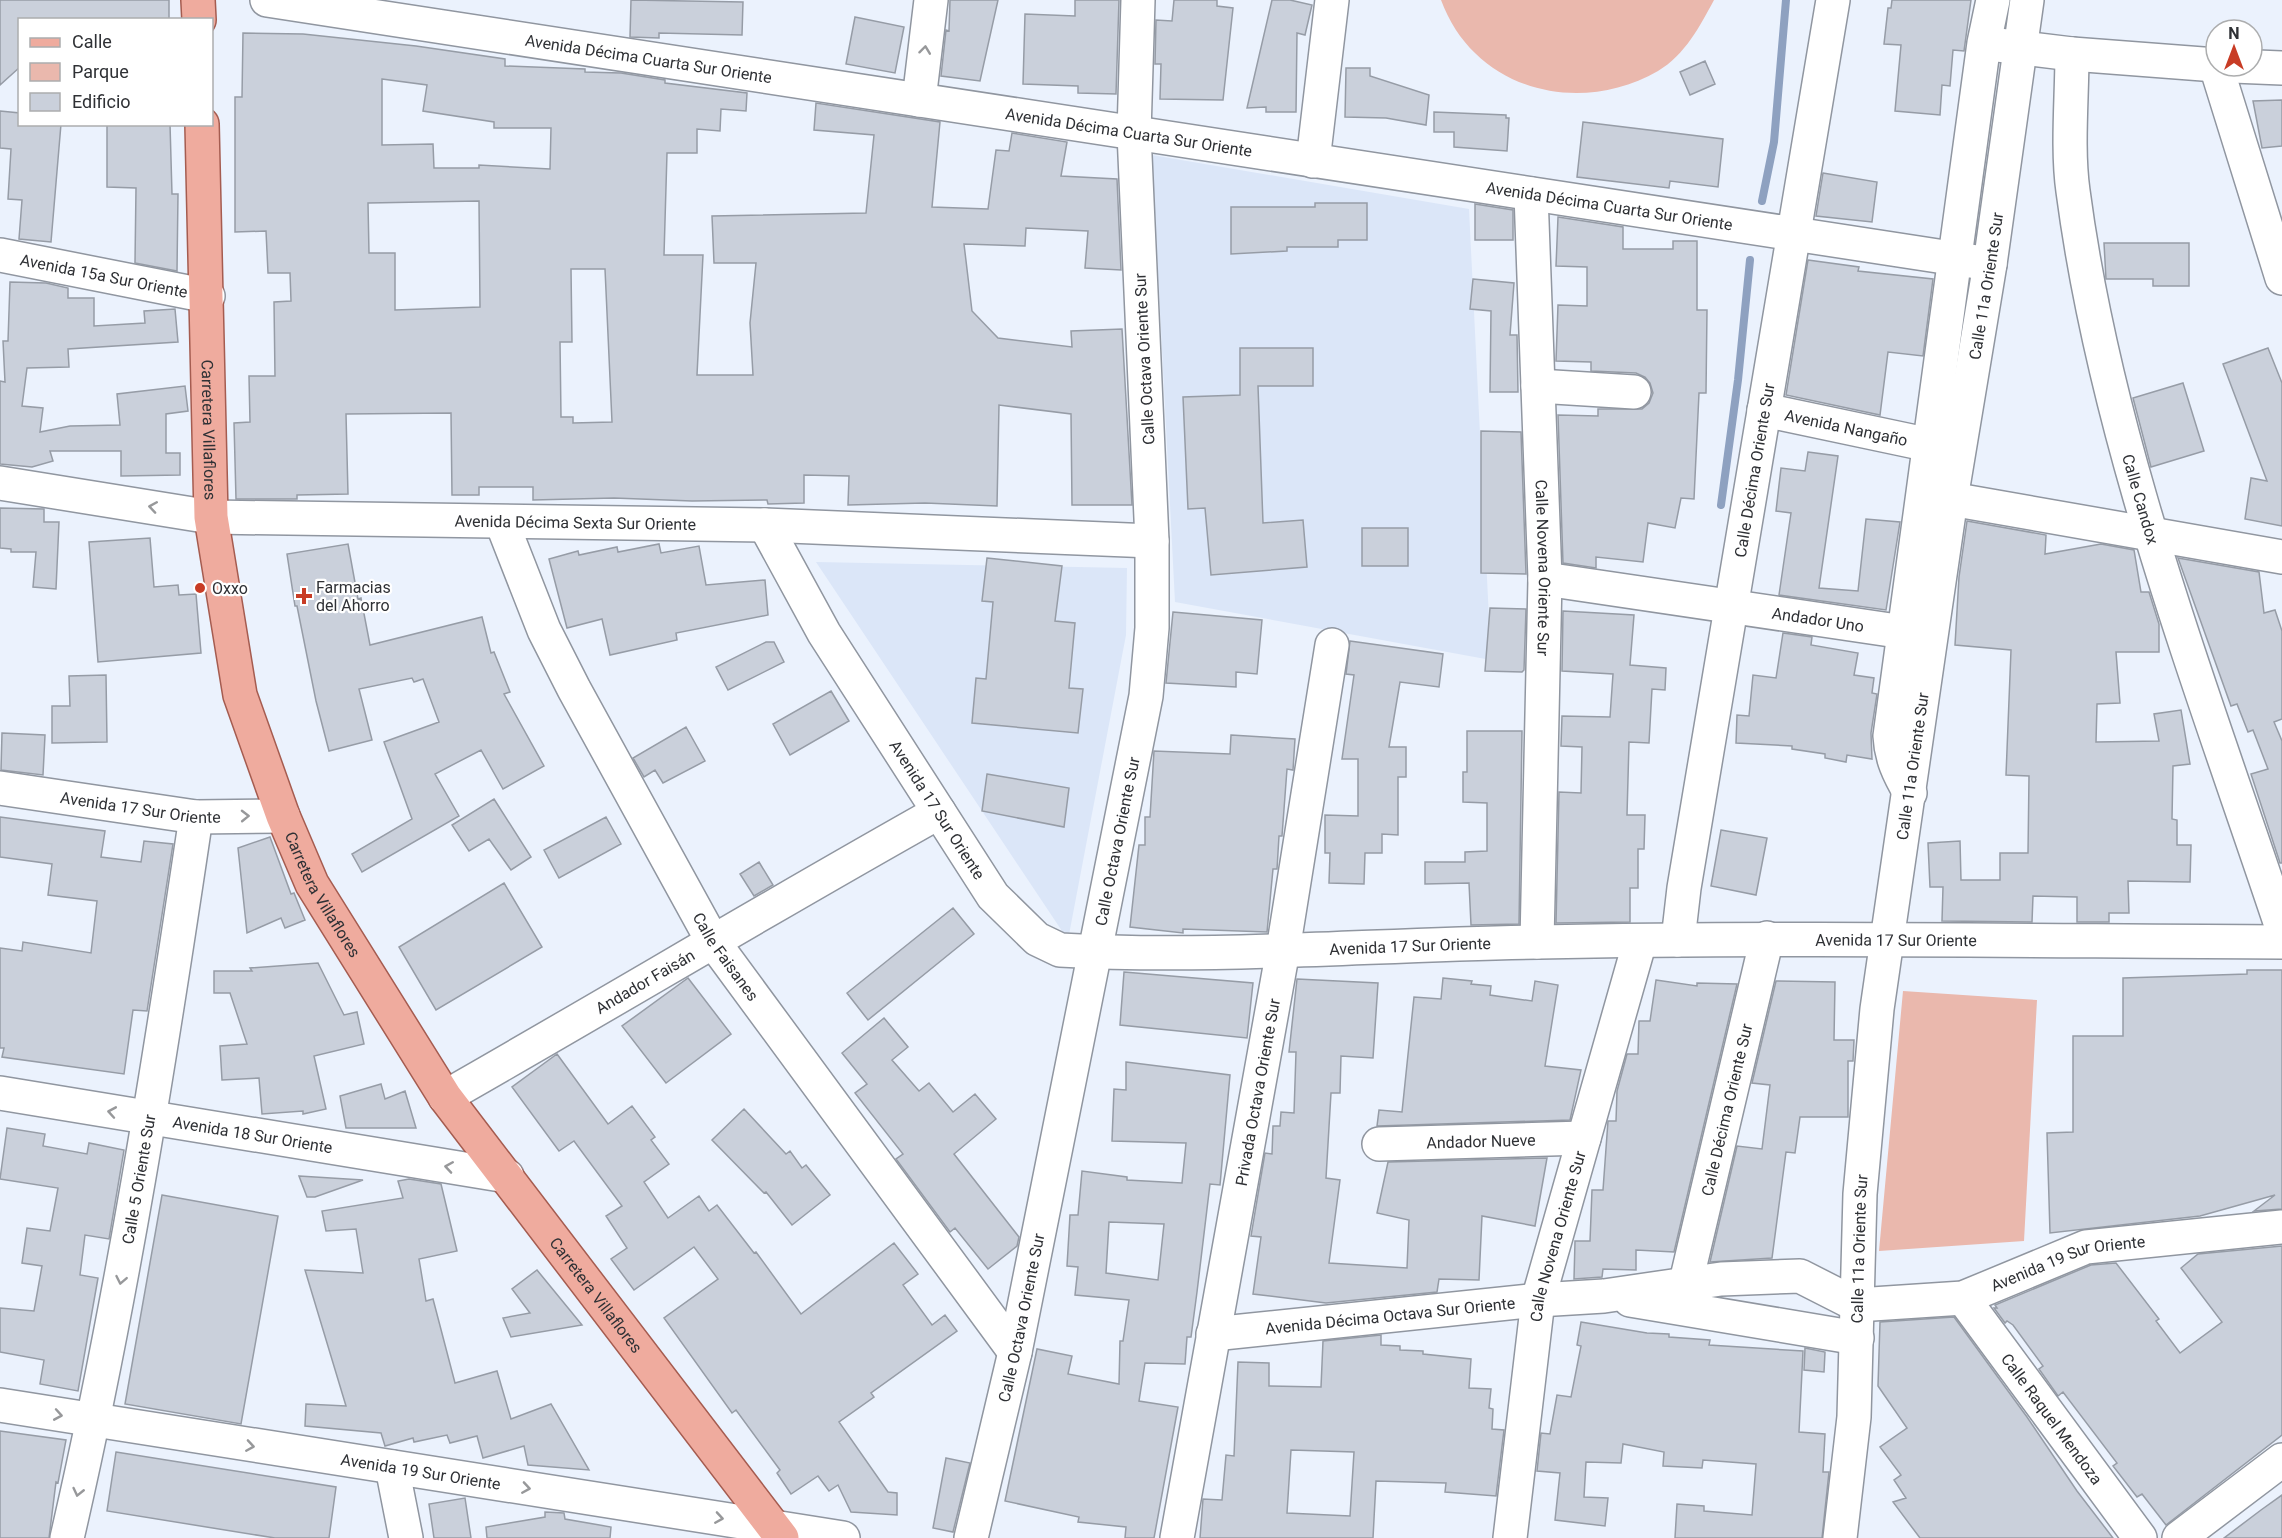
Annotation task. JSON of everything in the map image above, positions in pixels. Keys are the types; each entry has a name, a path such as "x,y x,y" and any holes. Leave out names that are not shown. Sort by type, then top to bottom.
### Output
{"main road":[{"path":"198,0 199,18"},
{"name":"Carretera Villaflores","path":"202,126 208,296 211,517 240,695 283,816 312,884 445,1097 778,1532"}],"street":[{"name":"Avenida Décima Cuarta Sur Oriente","path":"267,0 414,11 919,100 1990,264"},
{"path":"919,100 931,0"},
{"path":"1134,133 1138,0"},
{"path":"1314,161 1332,0"},
{"name":"Calle Décima Oriente Sur","path":"1678,940 1684,888 1833,0"},
{"path":"1992,2 2026,4"},
{"name":"Calle 11a Oriente Sur","path":"1910,793 1896,769 1891,753 1890,736 1984,43 1992,2"},
{"name":"Calle 11a Oriente Sur","path":"1840,1538 1854,1417 1860,1194 1877,1009 1889,940 1951,499 1990,264 2026,4"},
{"path":"1984,43 2072,54 2204,65"},
{"name":"Calle Candox","path":"2072,54 2073,188 2092,307 2150,534 2282,928"},
{"path":"2264,67 2282,68"},
{"path":"2220,78 2282,278"},
{"name":"Calle Octava Oriente Sur","path":"971,1538 1015,1352 1097,952 1146,696 1152,628 1152,541 1134,133"},
{"name":"Calle Novena Oriente Sur","path":"1531,194 1545,579 1537,942"},
{"name":"Avenida 15a Sur Oriente","path":"0,255 208,296"},
{"path":"1538,386 1634,392"},
{"name":"Avenida Nangaño","path":"1764,410 1930,445"},
{"name":"Avenida Décima Sexta Sur Oriente","path":"0,483 211,517 765,525 1152,541"},
{"path":"1951,499 2282,557"},
{"name":"Calle Faisanes","path":"502,523 544,630 712,940 1015,1352"},
{"name":"Avenida 17 Sur Oriente","path":"765,525 824,633 993,896 1038,939 1060,950 1097,952 1283,951 1537,942 1767,938 2282,942"},
{"path":"1545,579 1731,605"},
{"name":"Andador Uno","path":"1731,605 1904,632"},
{"name":"Privada Octava Oriente Sur","path":"1178,1538 1283,951 1332,645"},
{"name":"Avenida 17 Sur Oriente","path":"0,789 196,818 283,816"},
{"name":"Andador Faisán","path":"445,1097 587,1016 712,940 939,812"},
{"name":"Calle 5 Oriente Sur","path":"67,1538 94,1422 151,1119 196,818"},
{"name":"Calle Décima Oriente Sur","path":"1686,1282 1767,938"},
{"name":"Calle Novena Oriente Sur","path":"1510,1538 1538,1300 1640,941"},
{"name":"Avenida 18 Sur Oriente","path":"0,1093 507,1176"},
{"name":"Andador Nueve","path":"1379,1144 1584,1138"},
{"name":"Avenida 19 Sur Oriente","path":"1857,1305 1963,1298 2086,1247 2282,1227"},
{"name":"Avenida Décima Octava Sur Oriente","path":"1214,1334 1538,1300 1604,1296 1686,1282 1800,1276 1857,1305"},
{"name":"Avenida Décima Octava Sur Oriente","path":"1604,1296 1857,1338"},
{"name":"Calle Raquel Mendoza","path":"1963,1298 2140,1538"},
{"name":"Avenida 19 Sur Oriente","path":"0,1405 94,1422 392,1467 778,1532 843,1538"},
{"path":"2179,1538 2282,1460"},
{"path":"392,1467 406,1538"}],"shaded area":[{"path":"1152,155 1469,209 1491,660 1175,602"},
{"path":"816,562 1127,568 1126,635 1068,940"}],"green space":[{"path":"1441,0 1714,0 1684,48 1658,71 1627,85 1595,92 1563,92 1532,86 1503,74 1478,56 1457,31"},
{"path":"1903,991 2037,1000 2024,1241 1879,1251"}],"building":[{"path":"0,0 169,0 169,18 18,18 18,69 0,85"},
{"path":"631,0 743,2 742,35 659,33 659,38 630,37"},
{"path":"950,0 998,0 980,81 941,76 946,30 949,31"},
{"path":"1075,0 1119,0 1116,94 1078,93 1078,86 1023,84 1025,14 1075,16"},
{"path":"1174,0 1217,0 1217,6 1233,8 1223,100 1160,99 1161,64 1155,64 1156,20 1172,21"},
{"path":"1272,0 1290,0 1312,5 1305,35 1297,33 1296,112 1266,112 1266,107 1247,108"},
{"path":"1892,0 1971,0 1964,51 1953,50 1950,86 1942,85 1940,115 1895,111 1901,45 1884,44 1888,8 1891,8"},
{"path":"855,17 904,27 895,73 846,64"},
{"path":"243,33 303,34 416,46 505,59 505,66 585,69 585,72 621,73 665,80 665,83 747,93 746,111 721,109 720,131 697,129 697,153 667,153 664,255 703,255 697,375 753,375 750,323 756,263 714,263 712,216 866,213 874,135 814,130 816,103 940,122 932,207 988,209 996,150 1009,151 1012,133 1067,142 1061,176 1117,179 1121,270 1085,268 1088,231 1026,228 1025,246 964,244 972,311 998,338 1072,347 1071,331 1122,329 1132,505 1072,505 1071,414 999,405 997,506 925,503 848,505 849,476 804,475 804,503 768,504 767,500 692,501 614,498 533,500 533,487 479,487 479,495 452,495 451,413 346,414 348,494 297,495 297,499 236,499 234,423 250,422 249,376 275,376 274,302 291,301 290,273 268,273 266,231 235,232 235,97 242,97","holes":["382,79 427,85 423,111 494,122 494,128 551,128 550,169 479,165 479,168 434,168 433,144 382,145","479,201 480,307 395,310 395,253 369,253 368,203","571,269 605,269 612,422 573,423 573,417 561,417 560,342 572,342"]},
{"path":"1705,61 1715,84 1690,95 1680,72"},
{"path":"1346,68 1370,68 1370,76 1429,95 1426,125 1386,118 1345,117"},
{"path":"2282,100 2282,146 2262,148 2253,101"},
{"path":"0,111 18,113 18,126 61,126 51,242 19,239 22,200 8,199 11,149 0,148"},
{"path":"1434,112 1506,115 1506,118 1509,118 1507,151 1454,147 1454,132 1434,132"},
{"path":"1583,122 1723,139 1718,187 1670,181 1669,188 1577,177"},
{"path":"107,126 170,126 172,194 178,194 177,271 135,263 136,188 107,187"},
{"path":"1823,173 1877,182 1872,222 1816,216"},
{"path":"1315,203 1367,203 1367,240 1338,240 1338,247 1287,247 1287,251 1231,254 1231,207 1315,207"},
{"path":"1475,204 1513,210 1513,240 1475,240"},
{"path":"1558,217 1623,227 1623,249 1673,249 1673,241 1697,241 1697,310 1707,310 1706,393 1699,393 1694,499 1681,498 1675,528 1648,523 1643,562 1596,557 1596,568 1563,563 1558,415 1598,416 1598,409 1642,409 1649,403 1653,393 1645,377 1636,373 1591,371 1591,362 1556,361 1558,305 1587,306 1587,267 1556,266"},
{"path":"2104,243 2189,243 2189,286 2153,286 2153,279 2106,279"},
{"path":"1808,260 1859,267 1858,271 1933,279 1923,356 1888,352 1880,415 1786,395"},
{"path":"1473,279 1514,283 1510,335 1517,335 1518,392 1490,392 1491,311 1470,309"},
{"path":"10,282 46,283 68,288 68,298 94,298 94,326 145,323 144,311 175,309 178,342 68,349 69,367 27,368 22,406 43,408 40,432 70,426 120,425 117,394 185,386 188,411 166,414 166,453 180,453 180,475 121,476 121,451 50,451 53,461 32,467 0,464 0,381 5,382 3,341 8,341"},
{"path":"1240,348 1313,348 1313,386 1258,386 1263,523 1303,520 1307,567 1211,575 1205,508 1188,509 1183,397 1240,395"},
{"path":"2268,348 2282,383 2282,526 2245,519 2251,478 2267,481 2223,364"},
{"path":"2183,383 2204,451 2151,467 2133,398"},
{"path":"1481,431 1521,432 1526,574 1481,573"},
{"path":"1808,452 1838,456 1819,588 1858,591 1866,519 1900,522 1886,610 1779,595 1791,513 1776,511 1781,468 1805,471"},
{"path":"0,508 44,509 44,522 59,522 56,589 33,587 36,552 11,552 11,549 0,548"},
{"path":"1967,521 2046,535 2045,554 2101,544 2134,550 2141,592 2149,592 2159,624 2159,652 2116,652 2120,703 2097,704 2096,742 2159,741 2154,714 2181,710 2190,764 2173,766 2172,819 2177,820 2177,845 2191,845 2190,882 2128,881 2129,913 2109,913 2109,922 2077,922 2077,897 2033,896 2032,922 1942,921 1943,887 1930,887 1928,843 1960,841 1961,880 2000,880 2000,853 2028,853 2029,776 2006,775 2011,650 1955,645 1959,577"},
{"path":"1362,528 1408,528 1408,566 1362,566"},
{"path":"150,538 154,587 178,585 179,595 196,594 201,653 98,662 89,542"},
{"path":"348,544 358,599 361,598 370,645 482,617 491,653 494,652 510,692 504,694 544,766 503,789 481,750 435,774 459,816 362,872 352,854 412,819 384,742 439,722 423,679 414,682 412,678 359,689 372,740 329,751 316,701 297,606 295,606 287,554"},
{"path":"659,544 661,553 699,546 706,585 765,580 768,615 676,633 677,640 610,655 602,619 567,628 549,559 578,551 579,555 617,547 618,552"},
{"path":"987,558 1062,566 1055,621 1075,623 1069,688 1083,689 1078,733 972,723 976,678 986,679 993,602 982,601"},
{"path":"2178,558 2259,572 2264,613 2275,610 2282,631 2282,719 2274,722 2282,741 2282,863 2280,863 2251,774 2268,769 2253,730 2248,732 2237,704 2231,706"},
{"path":"1490,608 1526,609 1524,670 1522,672 1485,671"},
{"path":"1563,611 1634,615 1630,665 1666,668 1665,690 1652,689 1649,743 1629,742 1627,815 1645,815 1644,849 1638,849 1638,888 1630,888 1630,922 1556,923 1559,792 1581,793 1582,747 1561,746 1562,716 1610,717 1613,674 1562,671"},
{"path":"1173,612 1262,620 1257,674 1236,672 1236,687 1166,683"},
{"path":"1783,633 1812,637 1811,645 1858,653 1854,675 1874,678 1872,693 1877,694 1871,733 1872,759 1847,755 1846,762 1825,758 1825,754 1792,749 1792,746 1736,743 1737,715 1749,716 1753,675 1776,678"},
{"path":"1350,641 1443,654 1439,687 1400,682 1389,747 1406,747 1406,777 1398,777 1398,835 1382,834 1382,853 1365,853 1364,884 1329,883 1330,853 1325,853 1325,815 1358,816 1358,759 1342,759 1354,675 1346,674"},
{"path":"766,642 774,642 784,662 728,690 716,667"},
{"path":"106,675 107,742 52,743 52,706 70,706 69,676"},
{"path":"831,691 849,721 790,755 773,724"},
{"path":"686,727 705,761 663,783 655,770 644,777 633,758"},
{"path":"1467,731 1522,731 1519,924 1471,925 1469,883 1425,884 1425,862 1465,862 1465,852 1487,851 1487,803 1463,802 1463,772 1467,772"},
{"path":"2,733 45,735 43,775 1,770"},
{"path":"1231,735 1295,739 1293,770 1287,769 1282,836 1279,836 1277,869 1273,869 1267,932 1183,929 1183,933 1130,927 1139,845 1145,845 1145,817 1150,817 1154,751 1230,754"},
{"path":"987,774 1069,788 1064,827 982,811"},
{"path":"494,799 531,857 511,870 489,839 469,851 452,825"},
{"path":"0,817 105,831 101,857 141,862 144,841 173,844 147,1011 133,1010 124,1074 2,1057 4,1048 0,1048 0,948 22,951 23,942 91,953 97,901 48,895 52,864 0,857"},
{"path":"606,817 621,844 559,878 544,850"},
{"path":"1721,830 1767,838 1756,895 1711,886"},
{"path":"270,837 291,894 294,893 305,920 285,928 281,918 247,933 238,848"},
{"path":"759,862 773,885 754,896 740,874"},
{"path":"504,883 542,947 436,1010 399,947"},
{"path":"953,908 974,934 868,1020 847,993"},
{"path":"318,963 344,1015 357,1012 364,1044 314,1056 326,1109 303,1114 303,1111 262,1114 259,1078 222,1080 220,1046 247,1044 230,993 214,993 214,971 252,971 250,968"},
{"path":"2247,970 2282,970 2282,1209 2254,1211 2275,1195 2200,1216 2050,1233 2047,1133 2073,1132 2073,1036 2123,1036 2123,978 2247,974"},
{"path":"1124,972 1253,983 1247,1038 1120,1025"},
{"path":"688,978 731,1034 666,1083 622,1026"},
{"path":"1443,978 1472,981 1471,984 1491,986 1490,995 1532,1001 1535,981 1558,985 1545,1066 1581,1070 1570,1120 1377,1126 1379,1110 1402,1112 1414,997 1441,999"},
{"path":"1297,979 1378,983 1373,1058 1341,1056 1340,1093 1331,1093 1326,1178 1340,1180 1329,1263 1407,1268 1409,1220 1377,1213 1388,1162 1547,1158 1535,1226 1482,1216 1479,1280 1439,1279 1437,1292 1326,1303 1253,1294 1261,1237 1251,1236 1265,1153 1272,1154 1273,1126 1280,1126 1281,1112 1294,1113 1296,1052 1289,1052"},
{"path":"1656,980 1697,986 1697,983 1737,984 1674,1252 1636,1250 1636,1270 1603,1269 1602,1277 1574,1279 1575,1241 1590,1241 1592,1190 1603,1190 1608,1121 1616,1121 1617,1091 1627,1054 1638,1054 1639,1021 1650,1021"},
{"path":"1776,981 1835,982 1834,1040 1854,1040 1853,1061 1848,1061 1848,1117 1800,1117 1795,1153 1786,1152 1772,1258 1710,1262 1737,1146 1762,1149 1770,1085 1752,1083"},
{"path":"884,1018 908,1047 892,1060 919,1091 929,1083 953,1112 975,1094 996,1119 954,1154 1019,1237 1017,1246 988,1269 955,1228 950,1232 896,1159 903,1154 855,1093 867,1084 842,1053"},
{"path":"557,1054 608,1124 632,1106 655,1137 651,1140 669,1164 644,1182 668,1218 699,1196 709,1211 717,1205 754,1253 756,1252 801,1314 894,1243 918,1274 903,1285 932,1325 945,1315 957,1331 871,1393 874,1397 839,1422 888,1492 897,1493 897,1515 851,1512 838,1485 829,1491 818,1476 791,1494 777,1473 780,1470 736,1410 732,1413 664,1318 718,1279 694,1247 634,1290 611,1259 627,1248 606,1216 622,1206 574,1141 559,1151 512,1087"},
{"path":"1126,1062 1230,1075 1220,1185 1210,1184 1191,1337 1187,1337 1185,1364 1145,1363 1139,1401 1178,1407 1154,1538 1125,1538 1126,1527 1078,1522 1079,1517 1005,1501 1037,1349 1072,1356 1068,1374 1119,1384 1120,1341 1123,1341 1129,1300 1075,1295 1078,1267 1067,1266 1070,1215 1078,1215 1082,1171 1127,1177 1127,1180 1182,1183 1186,1143 1112,1141 1114,1089 1126,1090","holes":["1109,1222 1164,1224 1158,1280 1106,1273"]},
{"path":"381,1084 385,1099 405,1091 416,1128 346,1128 340,1096"},
{"path":"744,1109 786,1154 790,1151 802,1168 806,1165 830,1195 792,1225 766,1192 764,1193 712,1140"},
{"path":"7,1128 45,1134 43,1146 87,1154 89,1143 124,1150 109,1239 85,1235 80,1275 98,1278 78,1391 40,1384 44,1360 0,1352 0,1308 34,1311 42,1266 22,1263 27,1228 50,1231 58,1188 0,1179"},
{"path":"299,1176 363,1180 315,1197 307,1197"},
{"path":"409,1179 441,1184 457,1251 419,1259 426,1301 433,1299 455,1383 497,1371 511,1419 551,1404 589,1470 528,1465 524,1446 483,1458 477,1436 450,1443 447,1435 414,1442 413,1438 385,1446 381,1433 305,1426 306,1404 346,1406 305,1270 363,1273 356,1229 326,1231 322,1211 403,1198 398,1181"},
{"path":"162,1195 278,1216 241,1424 125,1404"},
{"path":"2282,1246 2282,1435 2166,1525 2142,1494 2137,1497 2113,1466 2117,1463 2063,1392 2058,1396 2039,1369 2043,1366 2013,1325 2007,1321 2005,1323 1994,1308 1997,1308 1995,1305 2091,1265 2116,1263 2159,1319 2156,1321 2180,1353 2222,1322 2181,1268 2198,1254"},
{"path":"537,1270 582,1325 511,1337 503,1318 530,1313 512,1289"},
{"path":"1954,1317 2113,1538 1920,1538 1893,1502 1906,1498 1894,1480 1901,1475 1880,1447 1907,1428 1878,1386 1880,1322"},
{"path":"1581,1322 1647,1333 1669,1334 1669,1337 1710,1340 1709,1345 1803,1351 1799,1432 1825,1434 1823,1472 1829,1472 1822,1538 1675,1538 1677,1504 1704,1506 1704,1511 1752,1515 1756,1464 1703,1460 1702,1468 1663,1466 1664,1452 1623,1444 1621,1463 1586,1462 1584,1497 1608,1498 1605,1526 1555,1520 1560,1473 1537,1471 1541,1433 1550,1434 1557,1395 1571,1397 1581,1346 1577,1345"},
{"path":"1381,1335 1381,1345 1400,1346 1400,1350 1423,1351 1423,1354 1471,1359 1469,1388 1491,1389 1489,1408 1493,1409 1492,1429 1504,1430 1496,1496 1445,1492 1446,1483 1376,1481 1373,1538 1200,1538 1203,1499 1222,1500 1226,1455 1234,1456 1238,1362 1269,1363 1269,1386 1321,1387 1323,1341","holes":["1291,1450 1354,1452 1350,1516 1287,1513"]},
{"path":"1805,1348 1825,1352 1824,1372 1804,1370"},
{"path":"0,1431 66,1440 58,1483 56,1482 49,1538 0,1538"},
{"path":"116,1452 336,1487 329,1538 275,1538 107,1511"},
{"path":"946,1458 970,1463 953,1532 933,1528"},
{"path":"2282,1495 2282,1538 2224,1538 2261,1510"},
{"path":"465,1498 471,1538 434,1538 429,1504"},
{"path":"545,1512 564,1513 565,1519 611,1527 610,1538 487,1538 486,1527 545,1517"}],"waterway":[{"path":"1762,201 1774,142 1786,0"},
{"path":"1721,505 1738,380 1750,260"}],"place":[{"name":"Oxxo","path":"200,588"},
{"name":"Farmacias del Ahorro","path":"304,596"}]}
